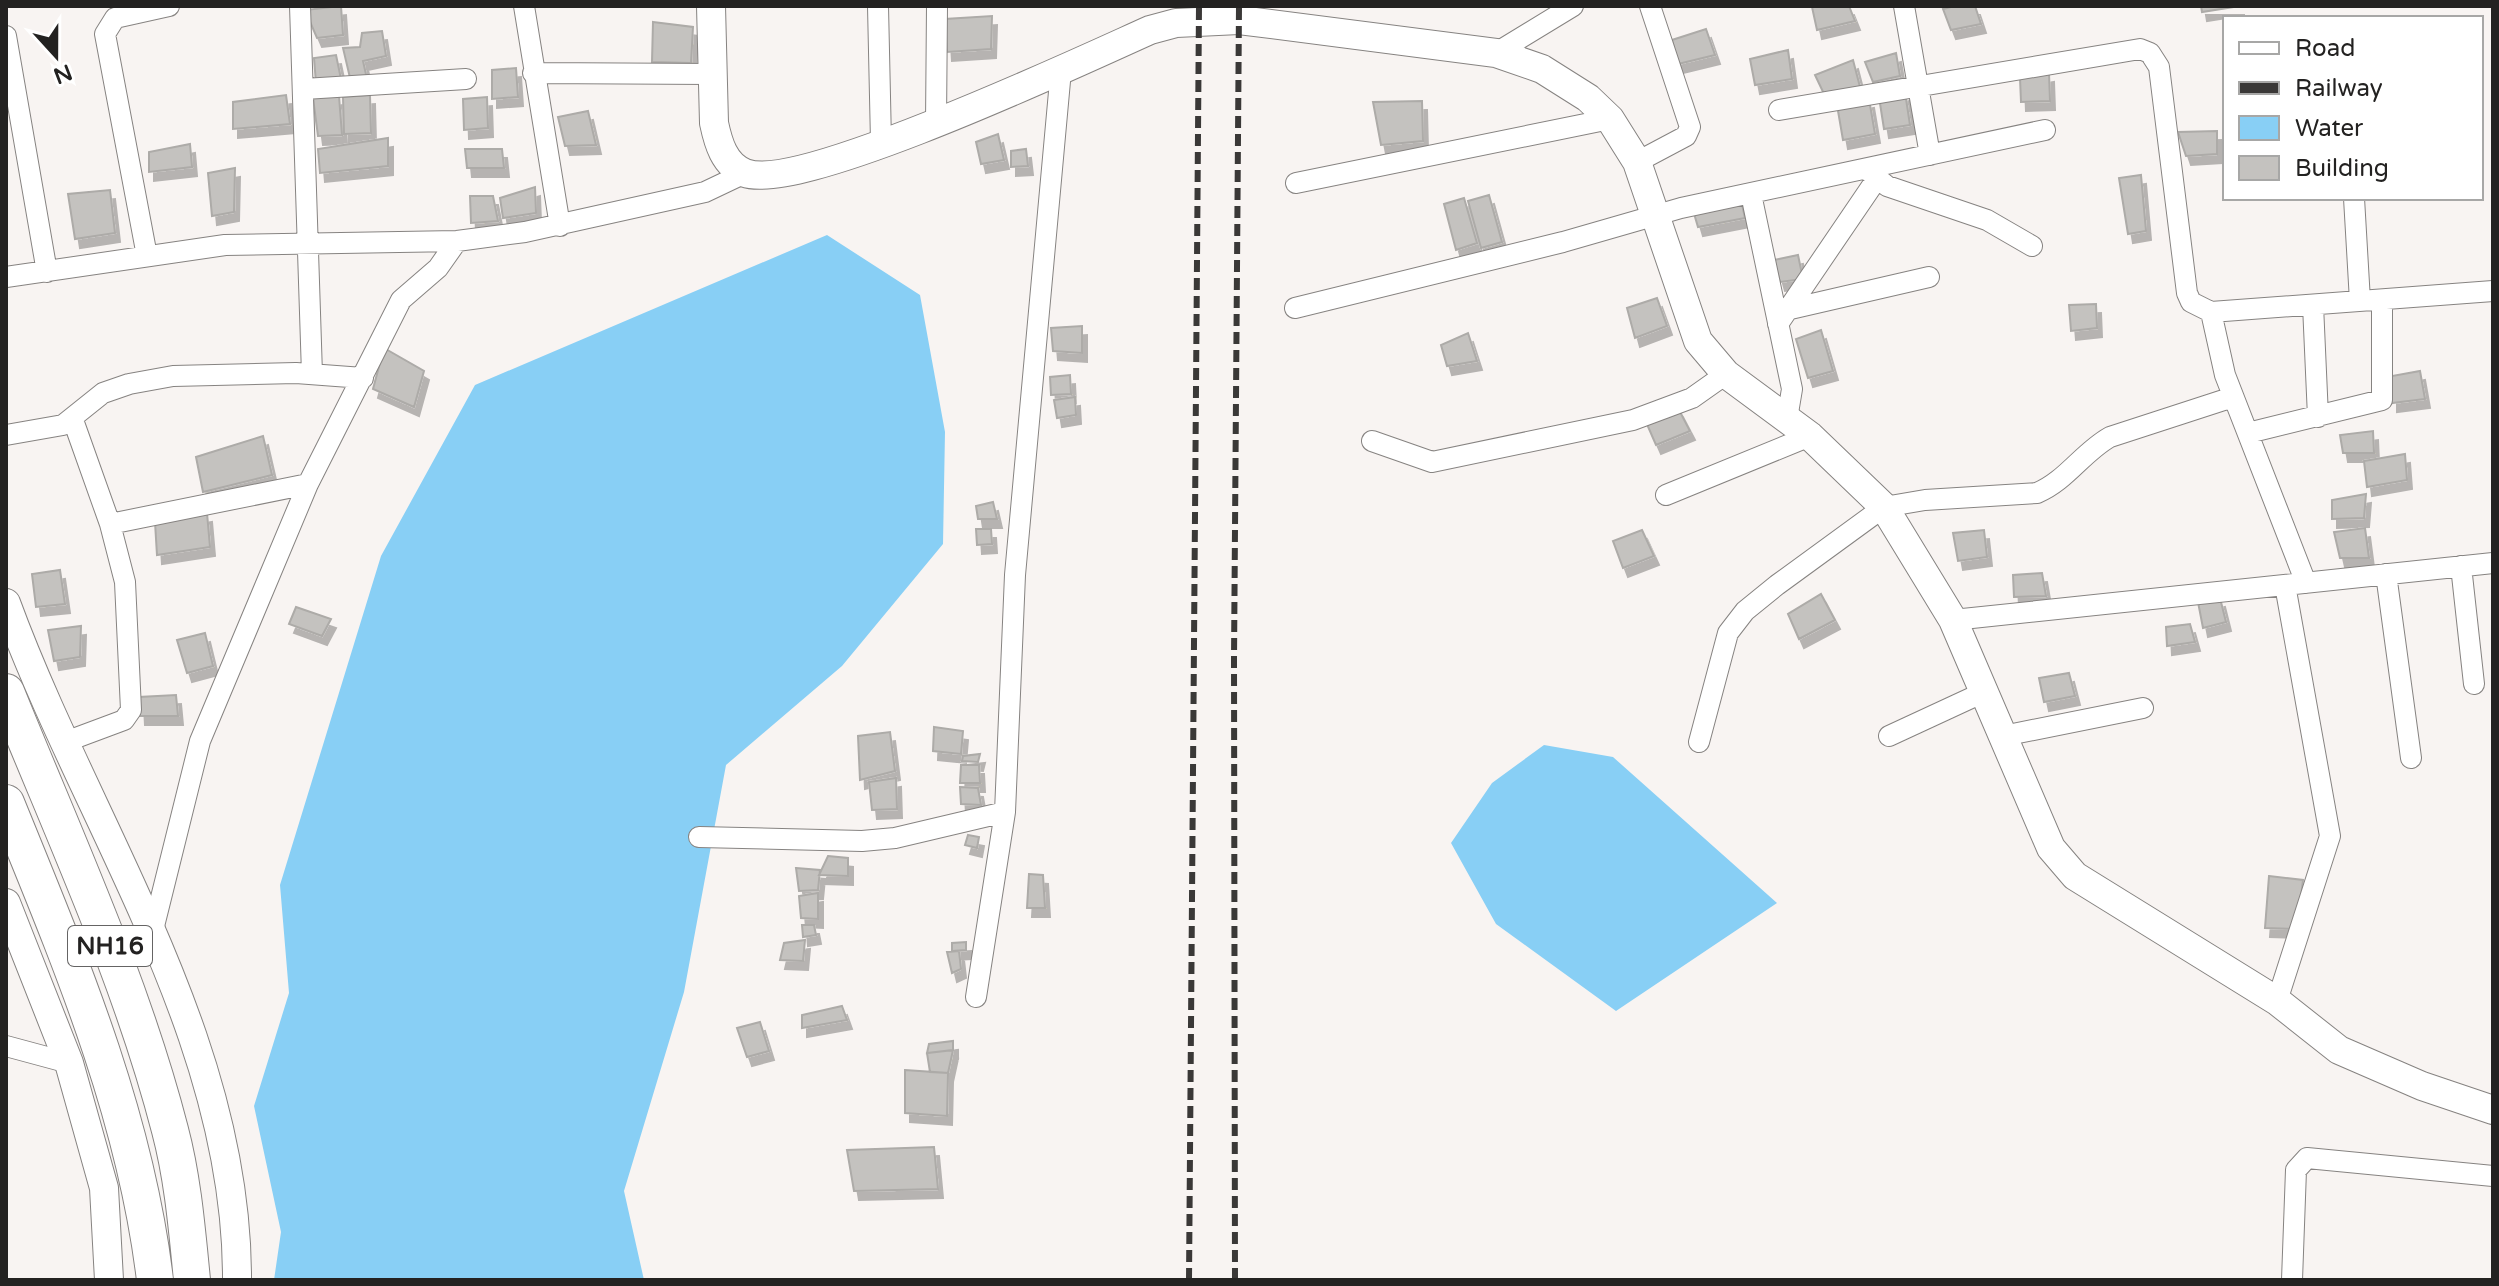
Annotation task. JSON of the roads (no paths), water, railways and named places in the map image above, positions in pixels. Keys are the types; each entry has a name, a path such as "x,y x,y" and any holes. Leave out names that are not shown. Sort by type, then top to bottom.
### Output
{"highway":[{"name":"NH16","path":"6,692 122,976 171,1131 185,1209 192,1280"},
{"name":"NH16","path":"6,803 82,990 128,1134 147,1213 155,1280"}],"main road":[{"path":"711,6 712,74 718,141 733,166 745,173 765,175 789,171 936,123 1150,30 1199,21 1239,20 1496,53 1542,69 1569,84 1610,119 1637,162 1698,341 1726,374 1810,436 1884,507 1953,620 2051,848 2062,863 2075,876 2277,1001 2339,1050 2422,1086 2493,1110"},
{"path":"6,603 26,658 153,930 210,1093 238,1221 237,1280"},
{"path":"6,903 69,1063 104,1188 109,1280"}],"street":[{"path":"147,256 105,34 115,18 169,6"},
{"path":"300,6 312,374"},
{"path":"524,6 560,226"},
{"path":"878,6 881,142"},
{"path":"936,123 937,6"},
{"path":"1496,53 1573,6"},
{"path":"1637,162 1686,136 1690,127 1650,6"},
{"path":"1904,6 1930,155"},
{"path":"6,36 47,272"},
{"path":"1779,110 2140,49 2150,53 2159,67 2187,293 2191,302 2211,312 2493,291"},
{"path":"976,997 1005,812 1015,575 1061,70"},
{"path":"533,73 712,74"},
{"path":"304,89 466,79"},
{"path":"1296,183 1610,119"},
{"path":"1295,308 1563,242 1655,215 1751,194 1871,174 1930,155 2045,130"},
{"path":"6,277 225,245 457,241 560,226 705,192 745,173"},
{"path":"1871,174 1987,220 2032,246"},
{"path":"1782,317 1871,174"},
{"path":"1751,194 1782,317 1792,389 1787,419"},
{"path":"2354,200 2360,301"},
{"path":"153,930 200,741 308,484 401,300 438,268 457,241"},
{"path":"1782,317 1929,277"},
{"path":"2248,433 2382,400 2382,300"},
{"path":"2313,305 2318,417"},
{"path":"2211,312 2233,397 2306,583"},
{"path":"6,435 73,420 91,401 129,384 173,376 312,374 363,378"},
{"path":"1372,441 1432,462 1633,420 1692,398 1726,374"},
{"path":"1699,742 1728,633 1734,622 1777,585 1884,507 1925,500 2037,493 2053,485 2097,444 2110,437 2233,397"},
{"path":"65,742 124,720 131,710 125,582 110,524 73,420"},
{"path":"1666,495 1810,436"},
{"path":"110,524 308,484"},
{"path":"1953,620 2493,563"},
{"path":"2461,566 2474,684"},
{"path":"2386,574 2411,758"},
{"path":"2277,1001 2330,836 2285,585"},
{"path":"1889,736 1984,692"},
{"path":"2003,736 2143,708"},
{"path":"699,837 862,841 895,838 1005,812"},
{"path":"6,1046 69,1063"},
{"path":"2292,1280 2296,1170 2307,1158 2493,1176"}],"water":[{"path":"827,235 920,295 945,432 943,544 842,666 726,765 684,992 624,1191 644,1280 274,1280 281,1232 254,1106 289,993 280,885 381,556 475,385"},
{"path":"1544,745 1613,757 1777,903 1616,1011 1496,924 1451,843 1492,783"}],"railway":[{"path":"1189,1280 1199,6"},
{"path":"1235,1280 1234,659 1239,6"}]}
